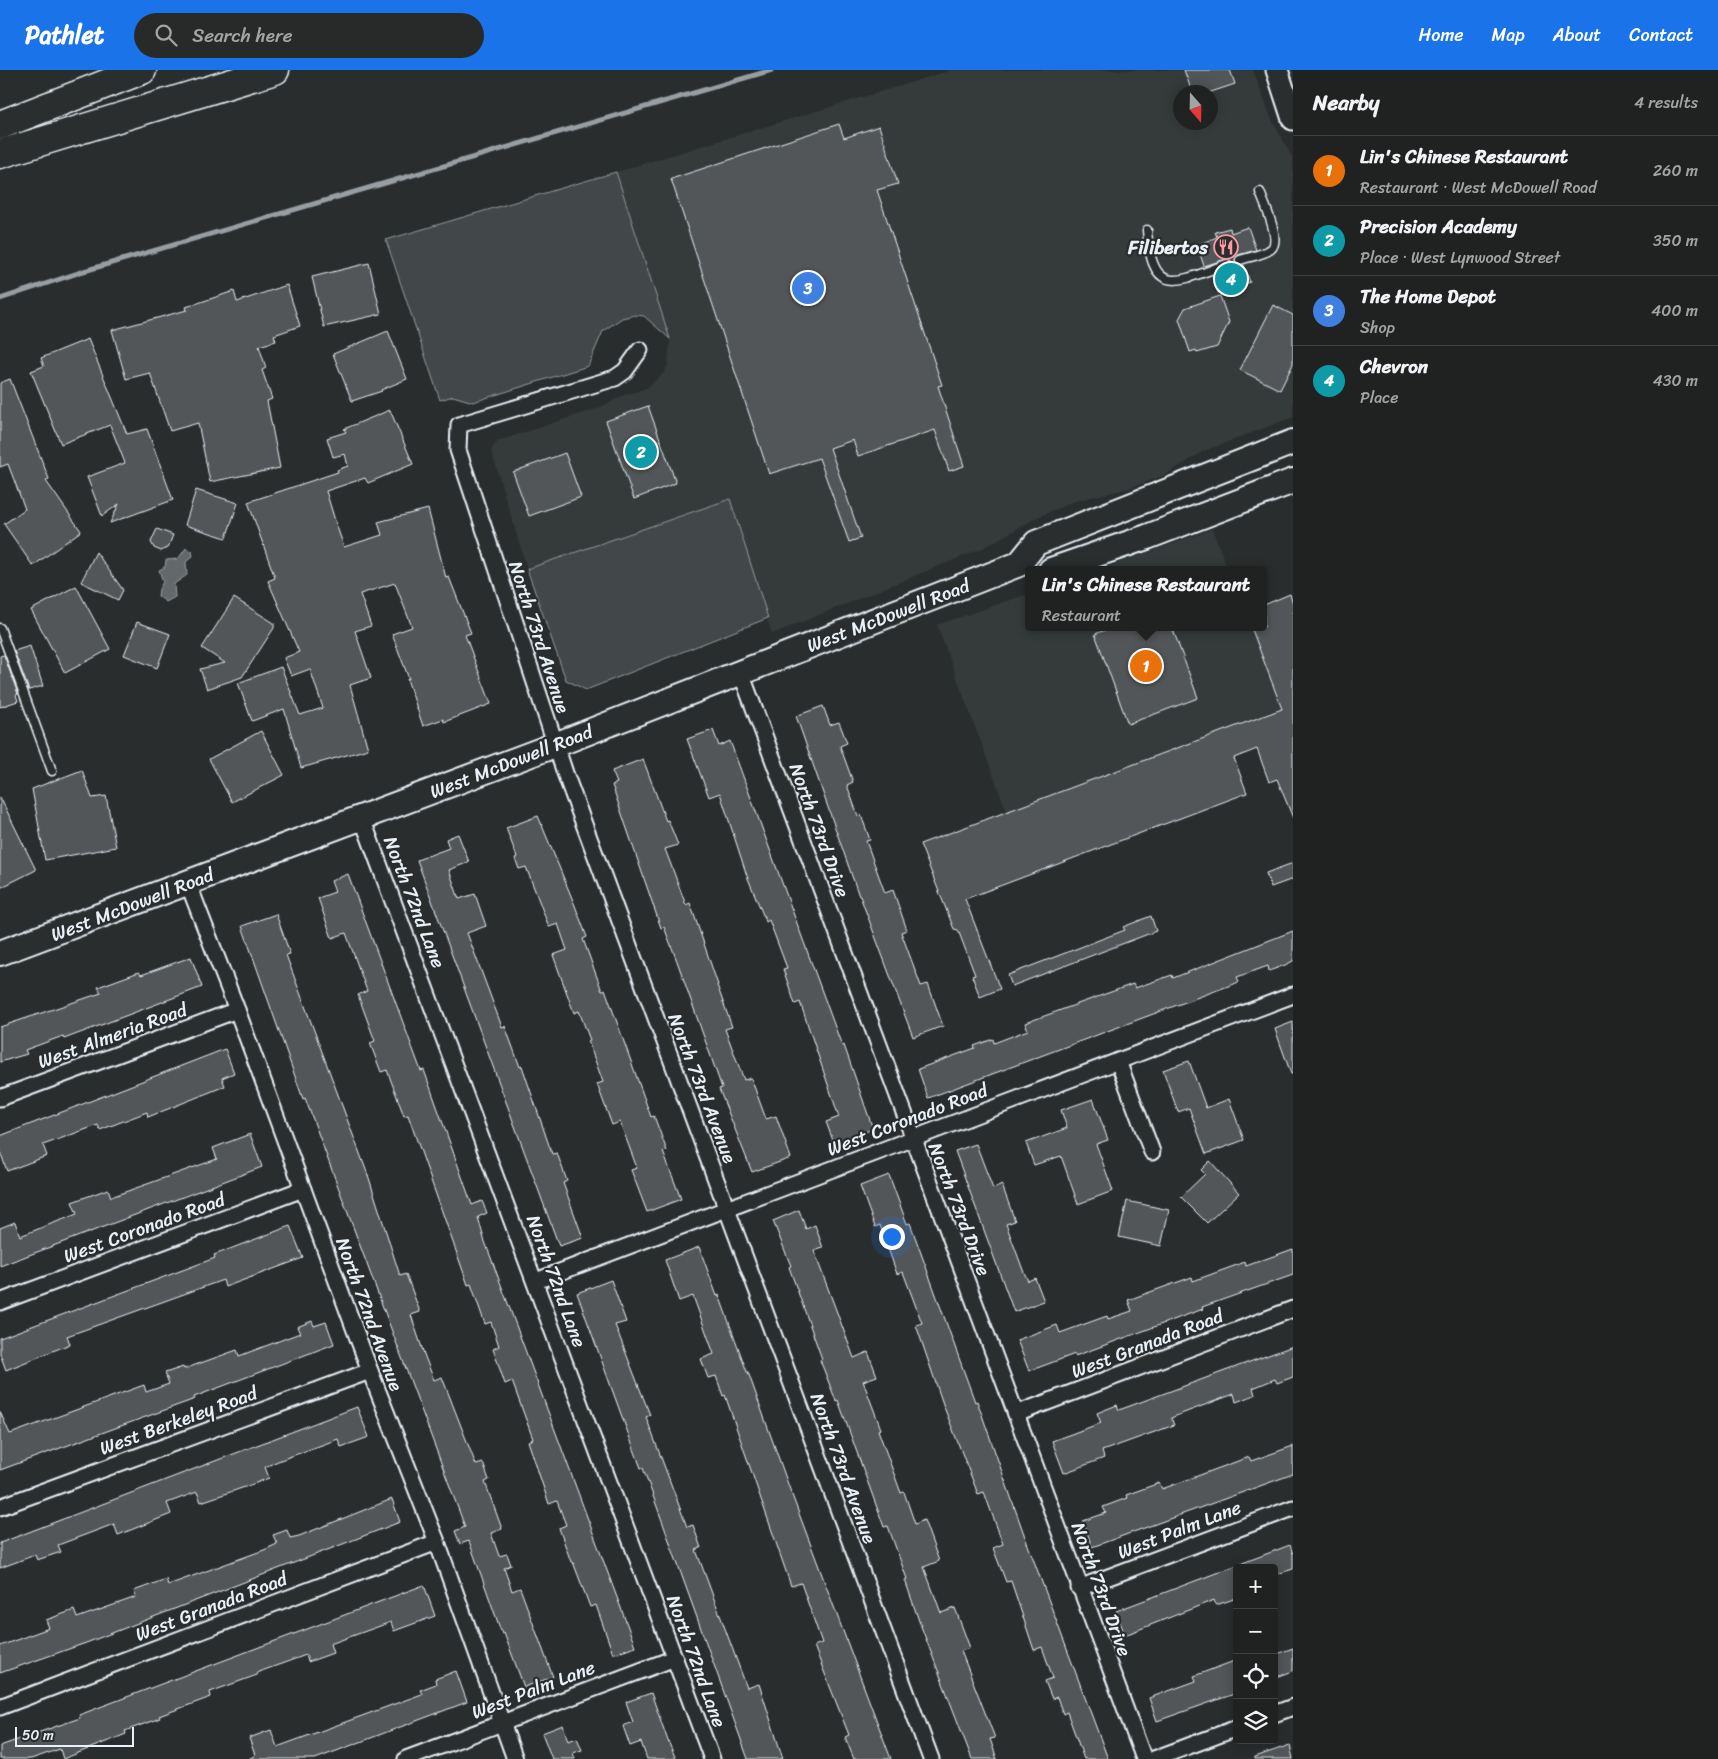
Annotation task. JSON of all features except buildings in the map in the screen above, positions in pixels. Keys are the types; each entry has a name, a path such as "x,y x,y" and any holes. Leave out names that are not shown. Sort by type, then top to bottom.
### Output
{"highway":[{"path":"0,125 142,70"},
{"path":"0,154 275,70"}],"main road":[{"path":"1277,70 1293,119"},
{"name":"West McDowell Road","path":"1030,566 1036,543 1293,442"},
{"path":"1063,566 1147,538 1293,481"},
{"name":"West McDowell Road","path":"0,954 741,673 1025,569"}],"street":[{"name":"North 73rd Avenue","path":"640,350 625,371 615,378 459,425 458,450 555,745 637,971 728,1208 931,1759"},
{"name":"North 73rd Drive","path":"741,673 912,1139 1144,1759"},
{"name":"North 72nd Lane","path":"362,818 536,1281 712,1759"},
{"name":"North 72nd Avenue","path":"188,883 237,1010 370,1371 437,1542 515,1759"},
{"name":"West Coronado Road","path":"536,1281 1293,995"},
{"name":"West Almeria Road","path":"0,1098 237,1010"},
{"path":"1118,1061 1152,1152"},
{"name":"West Coronado Road","path":"0,1302 303,1189"},
{"name":"West Granada Road","path":"1016,1414 1293,1309"},
{"name":"West Berkeley Road","path":"0,1507 370,1371"},
{"name":"West Palm Lane","path":"1080,1588 1293,1508"},
{"name":"West Granada Road","path":"0,1707 437,1542"},
{"name":"West Palm Lane","path":"406,1759 675,1658"},
{"path":"1278,1713 1293,1707"},
{"path":"1154,1759 1233,1729"}],"lane":[{"path":"1240,260 1269,250 1274,245 1276,237 1260,192"},
{"path":"1147,230 1155,269 1167,281 1178,282 1227,264"},
{"path":"0,628 52,771"}],"shaded area":[{"path":"952,70 1253,70 1271,118 1293,159 1293,417 1204,451 1165,475 1127,489 1074,501 1036,518 983,548 772,634 730,499 527,569 491,450 498,441 599,408 624,395 647,388 664,373 668,365 670,339 616,172"},
{"path":"616,172 670,339 644,316 635,315 622,318 603,331 588,366 473,402 453,396 440,400 386,240"},
{"path":"730,499 768,618 586,690 566,680 527,569"},
{"path":"1212,529 1226,566 1109,566"},
{"path":"186,548 192,551 193,556 186,562 187,575 174,584 175,597 166,602 158,596 163,582 159,570 165,567 166,560 178,559"},
{"path":"1025,595 1025,631 1253,631 1282,709 1007,812 937,625"}],"waterway":[{"path":"0,299 84,271 772,70"}],"place":[{"name":"Filibertos","path":"1226,247"},
{"name":"Chevron","path":"1231,279"},
{"name":"The Home Depot","path":"808,288"},
{"name":"Precision Academy","path":"641,452"},
{"name":"Lin's Chinese Restaurant","path":"1146,666"}]}
